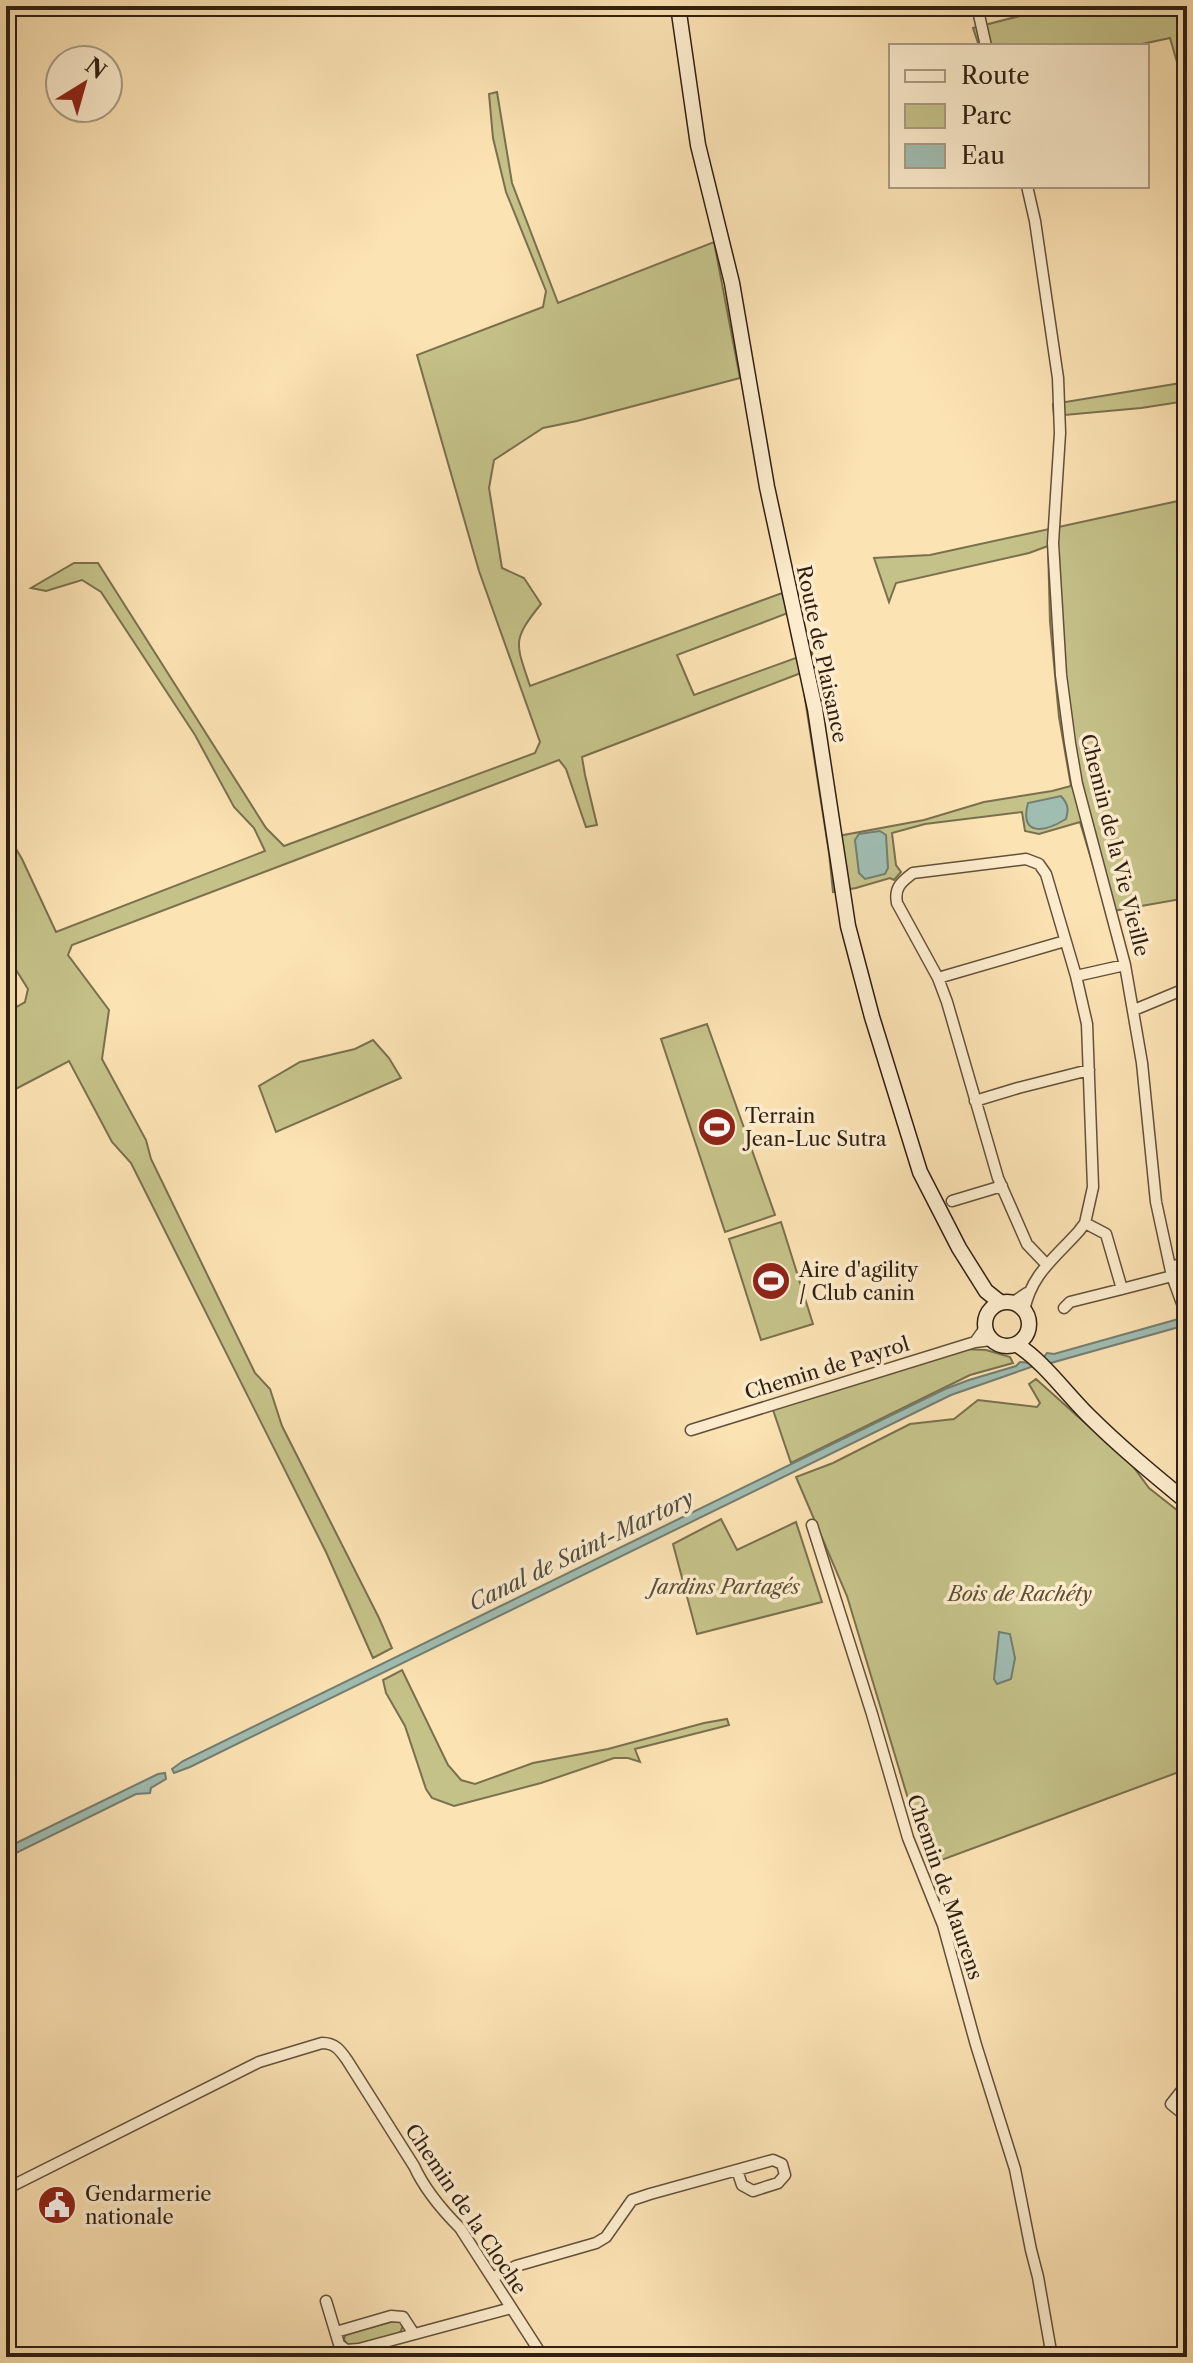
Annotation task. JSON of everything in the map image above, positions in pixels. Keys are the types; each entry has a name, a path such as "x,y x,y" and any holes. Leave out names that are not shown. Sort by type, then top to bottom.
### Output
{"main road":[{"name":"Route de Plaisance","path":"678,6 698,145 732,283 772,514 815,709 848,926 872,1017 920,1172 939,1213 986,1291 1007,1307"},
{"path":"1007,1307 1028,1320 1028,1327 1020,1340 1003,1346 988,1334 985,1321 1007,1307"},
{"path":"1020,1340 1111,1437 1187,1502"}],"street":[{"path":"977,6 986,44"},
{"name":"Chemin de la Vie Vieille","path":"1027,188 1035,221 1059,393 1060,433 1053,543 1061,675 1077,784 1134,1010 1156,1202 1172,1271 1187,1317"},
{"path":"1007,1307 1027,1293 1037,1276 1047,1265 1085,1223 1093,1187 1087,1024 1046,874 1039,864 1026,859 913,873 900,882 895,894 897,903 938,978 947,1002 1002,1186 1027,1244 1047,1265"},
{"path":"938,978 1065,941"},
{"path":"1076,976 1125,965"},
{"path":"1134,1010 1187,988"},
{"path":"975,1101 1089,1070"},
{"path":"952,1201 1002,1186"},
{"path":"1085,1223 1106,1234 1122,1289"},
{"path":"1064,1308 1070,1302 1122,1289 1172,1271 1187,1262"},
{"name":"Chemin de Payrol","path":"691,1430 975,1342 988,1334"},
{"name":"Chemin de Maurens","path":"812,1525 908,1838 943,1925 1015,2169 1052,2357"},
{"name":"Chemin de la Cloche","path":"6,2189 259,2062 331,2043 344,2055 434,2199 460,2228 543,2357"},
{"path":"1186,2085 1171,2104 1187,2117"},
{"path":"492,2278 516,2266 596,2243 606,2237 632,2200 737,2170 773,2160 782,2164 785,2175 778,2183 753,2191 742,2185 737,2170"},
{"path":"326,2301 339,2344 346,2350 511,2308"},
{"path":"336,2332 391,2316 403,2317 414,2334"},
{"path":"1166,2357 1187,2350"}],"green space":[{"path":"1058,6 1187,6 1187,97 1170,38 1142,44 978,44 973,28"},
{"path":"497,92 512,183 558,303 714,242 740,378 543,428 494,460 489,488 502,568 524,578 541,604 525,626 519,643 530,686 782,593 788,613 677,655 694,695 812,652 838,836 924,820 984,802 1071,786 1059,717 1050,622 1048,546 896,583 889,602 874,558 930,555 1187,499 1187,898 1107,912 1080,822 1039,834 1025,831 1022,812 925,824 892,833 896,865 901,872 894,880 890,878 833,892 801,673 582,757 597,825 586,827 566,769 559,760 72,945 68,955 109,1010 102,1059 146,1140 151,1159 255,1373 270,1389 282,1426 392,1648 373,1658 326,1552 131,1163 112,1142 69,1061 6,1094 6,1013 25,1002 28,989 6,954 6,832 56,932 265,851 254,828 234,807 195,735 101,592 82,580 46,591 31,588 74,563 98,563 266,828 284,846 535,753 540,742 479,571 417,355 543,307 546,291 506,192 493,138 489,94"},
{"path":"1187,382 1187,401 1054,416 1053,404"},
{"name":"Terrain Jean-Luc Sutra","path":"707,1024 775,1215 725,1232 661,1039"},
{"path":"373,1040 401,1078 276,1132 259,1086 300,1062 355,1049"},
{"name":"Aire d'agility / Club canin","path":"781,1222 813,1324 761,1340 729,1239"},
{"path":"964,1349 986,1350 1010,1357 1013,1363 970,1375 791,1463 772,1407"},
{"name":"Bois de Rachéty","path":"1036,1379 1132,1465 1149,1488 1187,1518 1187,1769 928,1865 847,1596 796,1477 833,1463 910,1424 954,1419 978,1400 1037,1407 1040,1403 1029,1384"},
{"name":"Jardins Partagés","path":"721,1519 737,1550 796,1522 822,1602 697,1634 673,1544"},
{"path":"402,1670 448,1765 461,1780 475,1784 533,1763 608,1749 704,1723 727,1719 729,1725 635,1749 640,1762 614,1758 541,1783 454,1806 432,1798 426,1789 405,1726 386,1693 383,1680"},
{"path":"401,2321 403,2326 399,2335 350,2348 344,2340 345,2335"}],"water":[{"path":"1061,796 1067,807 1066,819 1042,829 1036,829 1027,822 1028,803"},
{"path":"880,831 886,835 888,868 885,874 865,879 859,873 855,840 859,834"},
{"path":"1182,1318 1185,1324 1179,1327 1047,1364 1043,1358 1047,1353 1054,1354"},
{"path":"1020,1362 1034,1366 951,1395 190,1767 174,1773 172,1769 945,1389 1016,1366"},
{"path":"999,1632 1010,1634 1015,1658 1011,1679 997,1684 994,1679"},
{"path":"165,1773 166,1779 151,1788 150,1793 136,1794 6,1858 6,1848"}],"place":[{"name":"Terrain Jean-Luc Sutra","path":"717,1127"},
{"name":"Aire d'agility / Club canin","path":"771,1281"},
{"name":"Gendarmerie nationale","path":"57,2205"}],"water label":[{"name":"Canal de Saint-Martory","path":"581,1550"}]}
